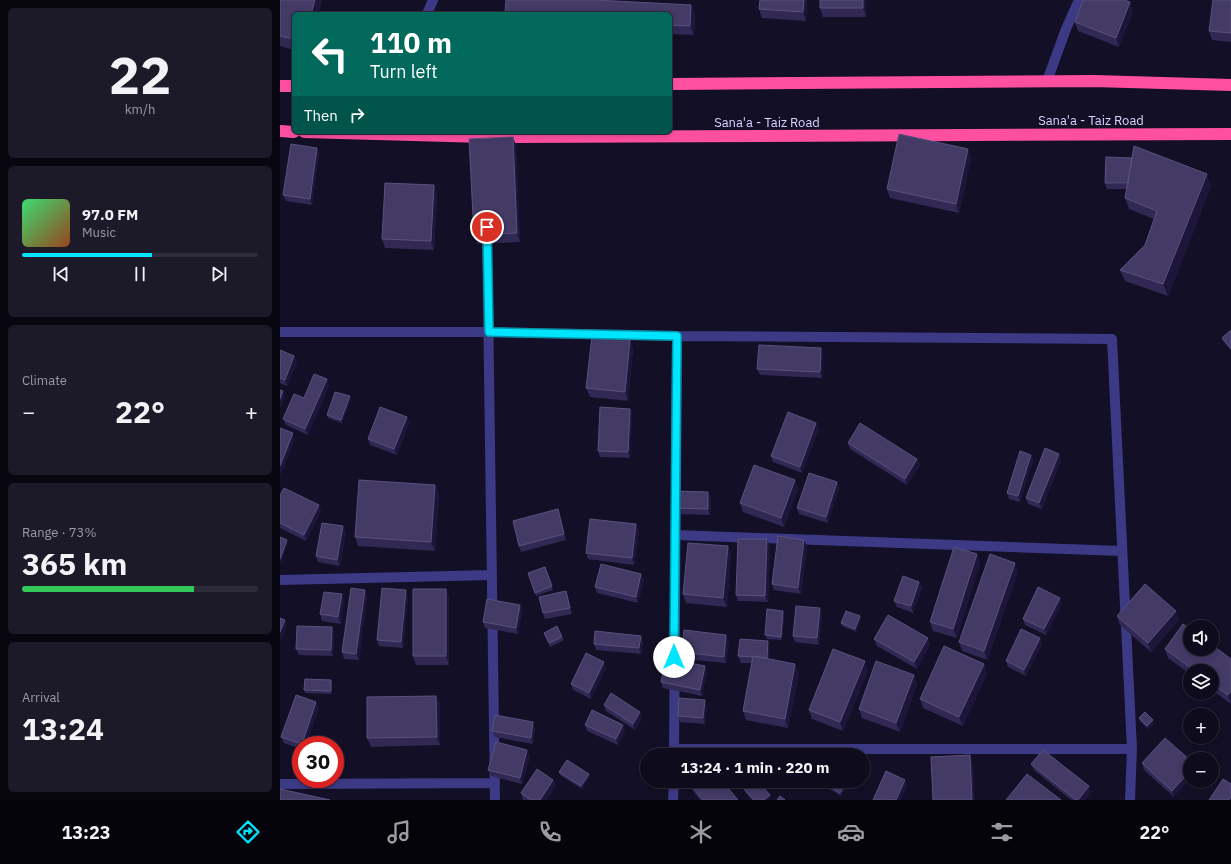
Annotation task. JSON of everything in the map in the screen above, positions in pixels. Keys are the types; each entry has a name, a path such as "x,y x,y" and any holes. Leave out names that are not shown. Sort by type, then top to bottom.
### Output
{"highway":[{"path":"672,84 1094,81 1231,85"},
{"path":"280,86 292,86"},
{"path":"280,131 292,132"},
{"name":"Sana'a - Taiz Road","path":"344,134 486,141 1231,134"}],"street":[{"path":"427,12 433,0"},
{"path":"1047,81 1066,29 1079,0"},
{"path":"487,223 495,800"},
{"path":"280,332 489,332 677,336 1112,339 1132,749 1130,800"},
{"path":"674,748 677,336"},
{"path":"675,535 1122,551"},
{"path":"280,580 492,576"},
{"path":"870,751 1132,749"},
{"path":"280,784 495,783"},
{"path":"674,788 674,800"}],"building":[{"path":"280,0 315,0 312,12 292,12 292,39 280,36"},
{"path":"506,0 596,0 691,5 690,26 672,25 672,12 505,12"},
{"path":"760,0 804,0 803,12 759,9"},
{"path":"820,0 863,0 863,8 820,8"},
{"path":"1083,0 1124,0 1130,2 1116,38 1075,22"},
{"path":"1213,0 1231,0 1231,33 1209,31"},
{"path":"899,134 968,149 956,204 887,189"},
{"path":"513,137 517,233 474,235 469,139"},
{"path":"291,144 317,148 310,199 283,195"},
{"path":"1134,146 1207,174 1163,284 1120,270 1145,245 1157,211 1125,198"},
{"path":"1106,157 1132,158 1128,183 1105,183"},
{"path":"385,183 434,185 431,241 382,239"},
{"path":"1231,330 1231,349 1222,338"},
{"path":"592,336 630,340 625,392 586,388"},
{"path":"759,345 821,348 820,372 757,369"},
{"path":"280,350 294,356 285,380 280,378"},
{"path":"314,374 327,379 305,429 283,419 294,394 304,398"},
{"path":"280,390 283,391 280,399"},
{"path":"335,392 350,396 341,420 327,415"},
{"path":"380,407 407,417 394,449 368,439"},
{"path":"600,407 630,409 628,452 598,451"},
{"path":"788,412 816,423 800,467 771,456"},
{"path":"860,423 917,459 905,479 848,443"},
{"path":"280,428 293,433 280,466"},
{"path":"1045,448 1059,454 1039,503 1026,498"},
{"path":"1020,451 1031,455 1018,496 1007,493"},
{"path":"754,465 795,480 781,518 740,503"},
{"path":"809,473 837,482 826,517 797,508"},
{"path":"359,480 435,485 431,542 355,537"},
{"path":"284,488 319,505 304,535 280,523 280,495"},
{"path":"673,491 708,492 708,509 672,508"},
{"path":"558,509 564,534 519,546 513,521"},
{"path":"590,519 636,524 632,558 586,553"},
{"path":"322,523 343,526 337,560 316,556"},
{"path":"778,536 804,540 798,588 772,584"},
{"path":"280,537 287,540 280,559"},
{"path":"738,539 767,539 765,596 736,595"},
{"path":"688,543 728,546 723,598 683,594"},
{"path":"954,547 977,554 953,629 930,622"},
{"path":"990,554 1015,563 984,651 959,642"},
{"path":"601,564 641,574 636,597 595,587"},
{"path":"545,567 552,586 535,593 528,573"},
{"path":"903,576 919,582 911,606 894,601"},
{"path":"1145,584 1176,611 1148,643 1117,616"},
{"path":"1038,587 1060,598 1044,629 1023,619"},
{"path":"351,588 365,590 356,654 342,652"},
{"path":"382,588 406,590 401,642 377,640"},
{"path":"413,589 446,589 446,656 413,656"},
{"path":"566,591 570,608 543,613 539,597"},
{"path":"324,592 342,594 338,617 320,614"},
{"path":"487,599 520,605 516,628 483,622"},
{"path":"796,606 820,608 817,638 793,636"},
{"path":"767,609 783,611 781,637 765,635"},
{"path":"846,611 860,616 855,629 841,623"},
{"path":"888,615 928,638 914,662 874,639"},
{"path":"280,618 285,620 280,632"},
{"path":"1183,624 1183,656 1219,656 1219,650 1231,659 1231,691 1228,695 1219,689 1219,664 1185,664 1165,649"},
{"path":"297,626 332,627 331,650 296,649"},
{"path":"557,626 562,637 549,643 544,633"},
{"path":"1021,629 1040,638 1024,670 1006,661"},
{"path":"684,630 726,635 724,657 682,652"},
{"path":"595,631 641,636 639,648 594,644"},
{"path":"740,639 768,641 767,658 738,656"},
{"path":"944,646 984,664 959,717 920,699"},
{"path":"833,649 865,661 840,722 809,710"},
{"path":"586,653 604,662 589,693 571,684"},
{"path":"753,656 795,664 785,719 743,711"},
{"path":"666,658 705,666 700,690 661,682"},
{"path":"876,661 914,675 896,723 859,709"},
{"path":"305,679 331,680 331,691 304,690"},
{"path":"611,693 640,712 633,724 604,705"},
{"path":"296,695 316,702 305,736 292,736 292,741 281,737"},
{"path":"436,696 437,737 367,738 367,697"},
{"path":"679,698 705,700 703,718 678,716"},
{"path":"592,710 623,725 616,739 585,725"},
{"path":"1145,712 1153,720 1147,726 1139,718"},
{"path":"495,715 533,722 531,738 492,731"},
{"path":"1165,738 1183,754 1183,779 1172,791 1142,763"},
{"path":"496,742 527,750 520,778 488,770"},
{"path":"1043,750 1089,786 1078,800 1076,800 1031,764"},
{"path":"970,755 972,800 933,800 931,757"},
{"path":"567,760 589,774 581,786 559,772"},
{"path":"537,769 553,780 540,800 531,800 521,793"},
{"path":"886,771 905,780 896,800 873,800"},
{"path":"1027,774 1061,800 1006,800"},
{"path":"1223,779 1231,784 1231,797 1229,800 1209,800 1217,788 1219,788 1219,785"},
{"path":"693,788 728,788 738,800 703,800"},
{"path":"764,788 770,795 764,800 754,800 744,789"},
{"path":"832,788 843,788 840,793"},
{"path":"280,789 330,800 280,800"},
{"path":"780,796 785,800 777,800"}],"route":[{"path":"487,227 489,332 677,336 674,657"}]}
